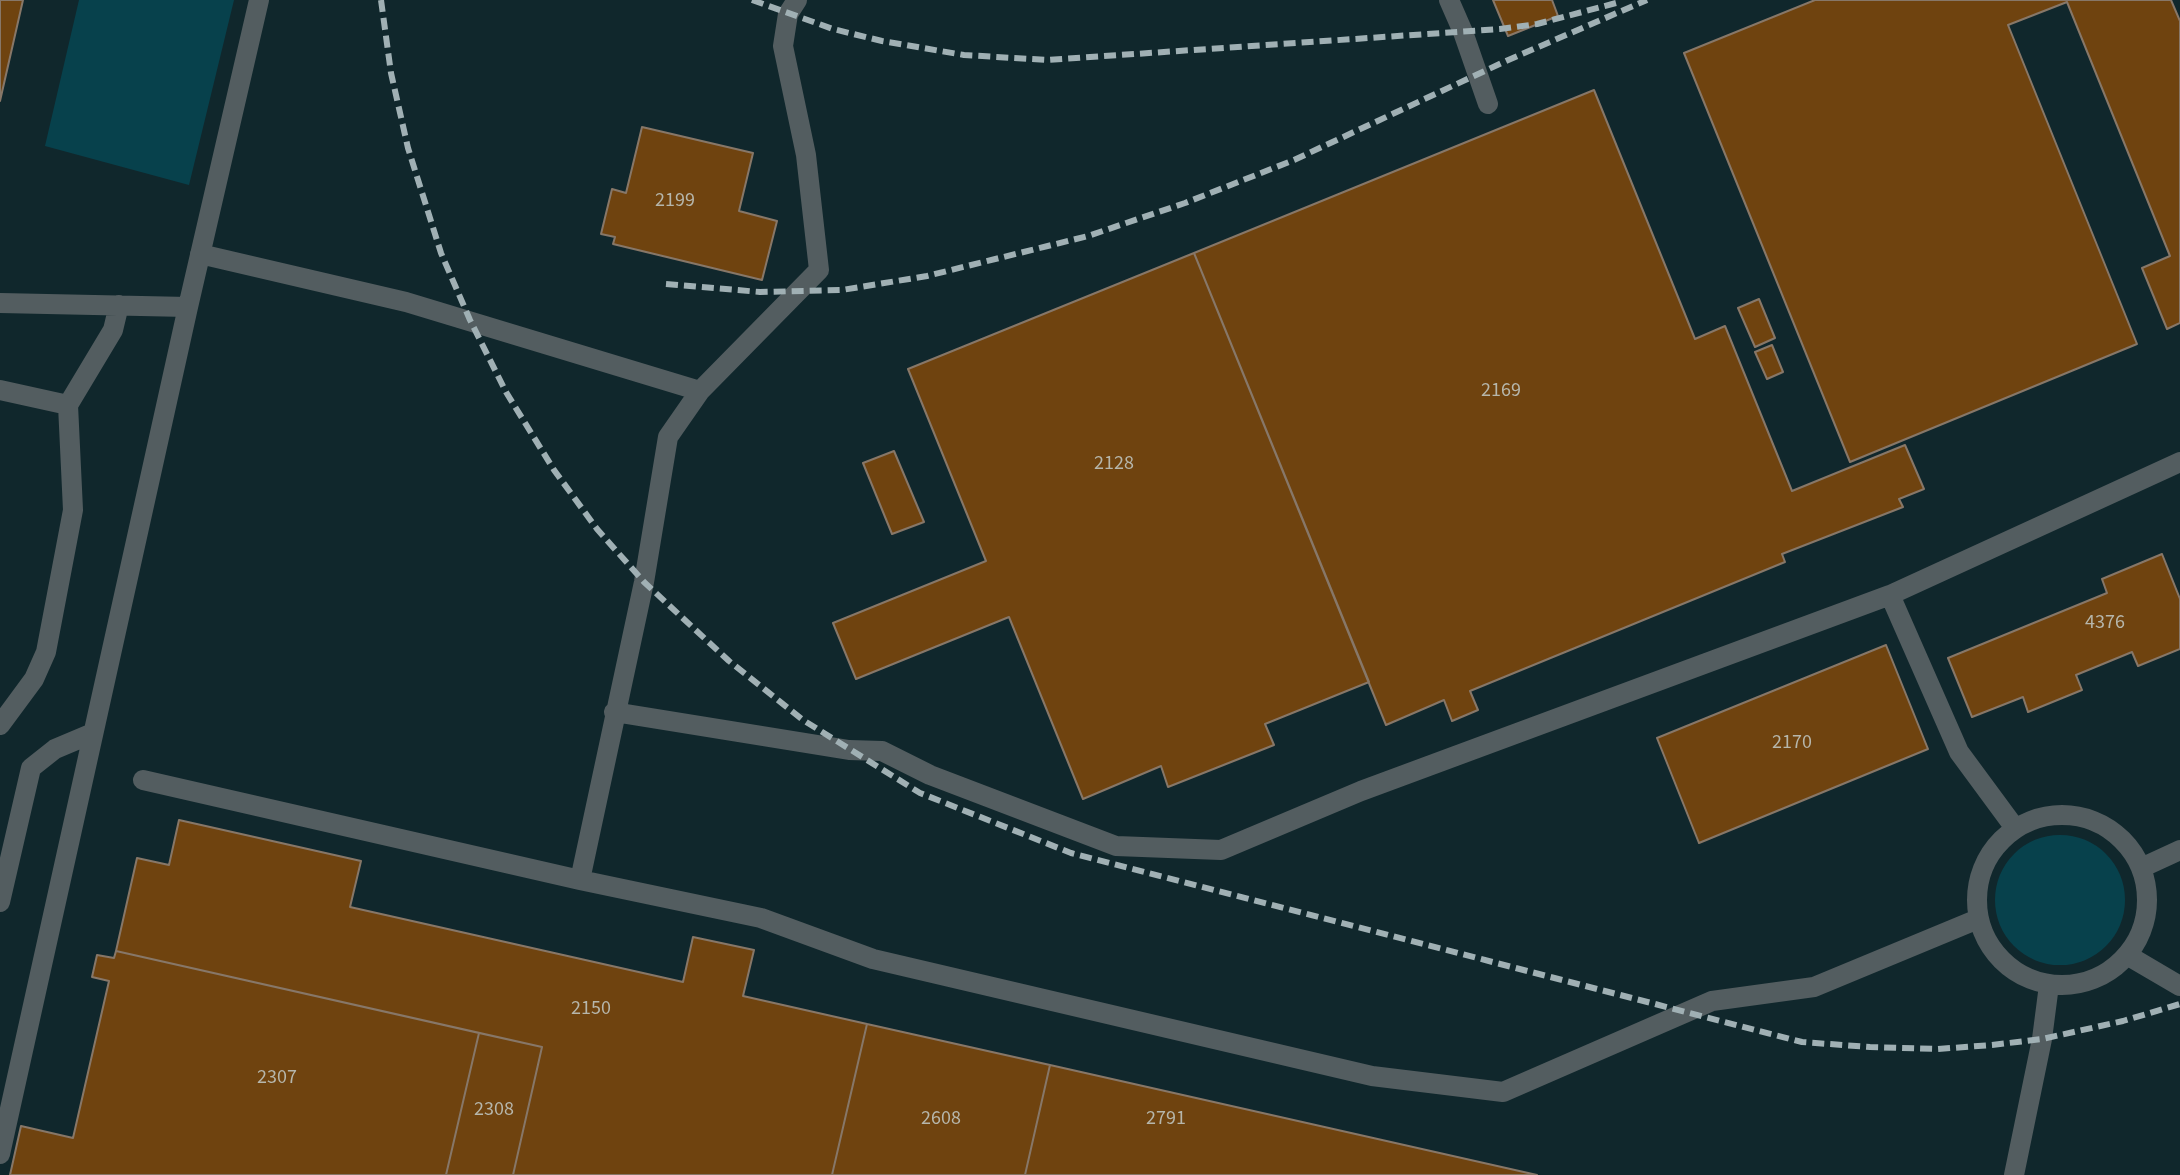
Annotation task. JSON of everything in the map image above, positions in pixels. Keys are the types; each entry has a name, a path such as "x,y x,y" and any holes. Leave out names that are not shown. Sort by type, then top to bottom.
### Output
{"lane":[{"path":"0,1154 259,0"},
{"path":"580,880 644,582 668,437 700,391 819,270 806,155 783,46 788,14 797,0"},
{"path":"1449,0 1488,104"},
{"path":"200,254 406,302 700,391"},
{"path":"0,303 188,307"},
{"path":"0,725 34,679 46,652 73,510 68,405 113,330 119,305"},
{"path":"0,390 68,405"},
{"path":"614,712 849,750 882,751 930,775 1116,846 1221,850 1361,791 1890,595 2180,462"},
{"path":"1890,595 1959,752 2015,828"},
{"path":"0,902 31,768 55,749 93,733"},
{"path":"143,780 761,918 873,959 1357,1073 1503,1092 1712,1001 1814,987 1978,919"},
{"path":"2073,814 2102,824 2125,842 2141,868 2147,898 2143,929 2127,955 2105,974 2078,984 2049,985 2025,977 2004,963 1988,943 1978,919 1976,893 1982,868 1996,845 2015,828 2043,816 2073,814"},
{"path":"2141,868 2180,850"},
{"path":"2127,955 2180,986"},
{"path":"2014,1175 2042,1039 2049,985"}],"shaded area":[{"path":"79,0 234,0 189,185 45,146"},
{"path":"2060,835 2085,840 2106,854 2120,875 2125,900 2120,925 2106,946 2085,960 2060,965 2035,960 2014,946 2000,925 1995,900 2000,875 2014,854 2035,840"}],"building":[{"path":"0,0 23,0 0,101"},
{"path":"1493,0 1552,0 1558,16 1508,36"},
{"path":"1815,0 2171,0 2180,21 2180,323 2167,329 2142,268 2170,256 2067,2 2008,25 2137,344 1850,462 1684,53"},
{"path":"1594,90 1695,339 1725,326 1792,491 1905,445 1924,489 1899,499 1903,507 1782,554 1785,562 1470,691 1478,710 1452,721 1444,700 1386,725 1194,253"},
{"path":"642,127 753,153 739,211 777,221 762,280 613,244 615,237 601,234 612,189 626,193"},
{"path":"1194,253 1369,682 1265,724 1274,745 1168,787 1161,766 1083,799 1009,617 856,679 833,623 986,561 908,369"},
{"path":"1759,299 1775,338 1755,347 1738,308"},
{"path":"1772,345 1783,372 1767,379 1755,352"},
{"path":"894,451 924,522 892,534 863,463"},
{"path":"2162,554 2180,599 2180,649 2138,666 2132,652 2076,675 2082,690 2028,712 2023,697 1972,717 1948,658 2107,593 2102,579"},
{"path":"1886,645 1928,749 1699,843 1657,738"},
{"path":"179,820 361,861 350,907 683,982 693,937 754,950 743,996 867,1024 832,1175 513,1175 542,1047 116,951 137,858 169,865"},
{"path":"116,951 479,1033 446,1175 10,1175 21,1126 73,1138 109,981 92,977 97,955 114,958"},
{"path":"867,1024 1050,1065 1025,1175 832,1175"},
{"path":"479,1033 542,1047 513,1175 446,1175"},
{"path":"1050,1065 1537,1175 1025,1175"}],"railway":[{"path":"381,0 391,73 408,148 441,253 506,392 554,470 597,529 644,582 729,661 803,720 920,793 1071,853 1802,1042 1938,1049 1992,1045 2042,1039 2123,1021 2180,1004"},
{"path":"752,0 833,29 882,41 964,55 1047,60 1500,29 1537,24 1616,3"},
{"path":"666,284 760,292 842,290 927,276 1088,236 1185,203 1294,160 1506,61 1647,0"}]}
